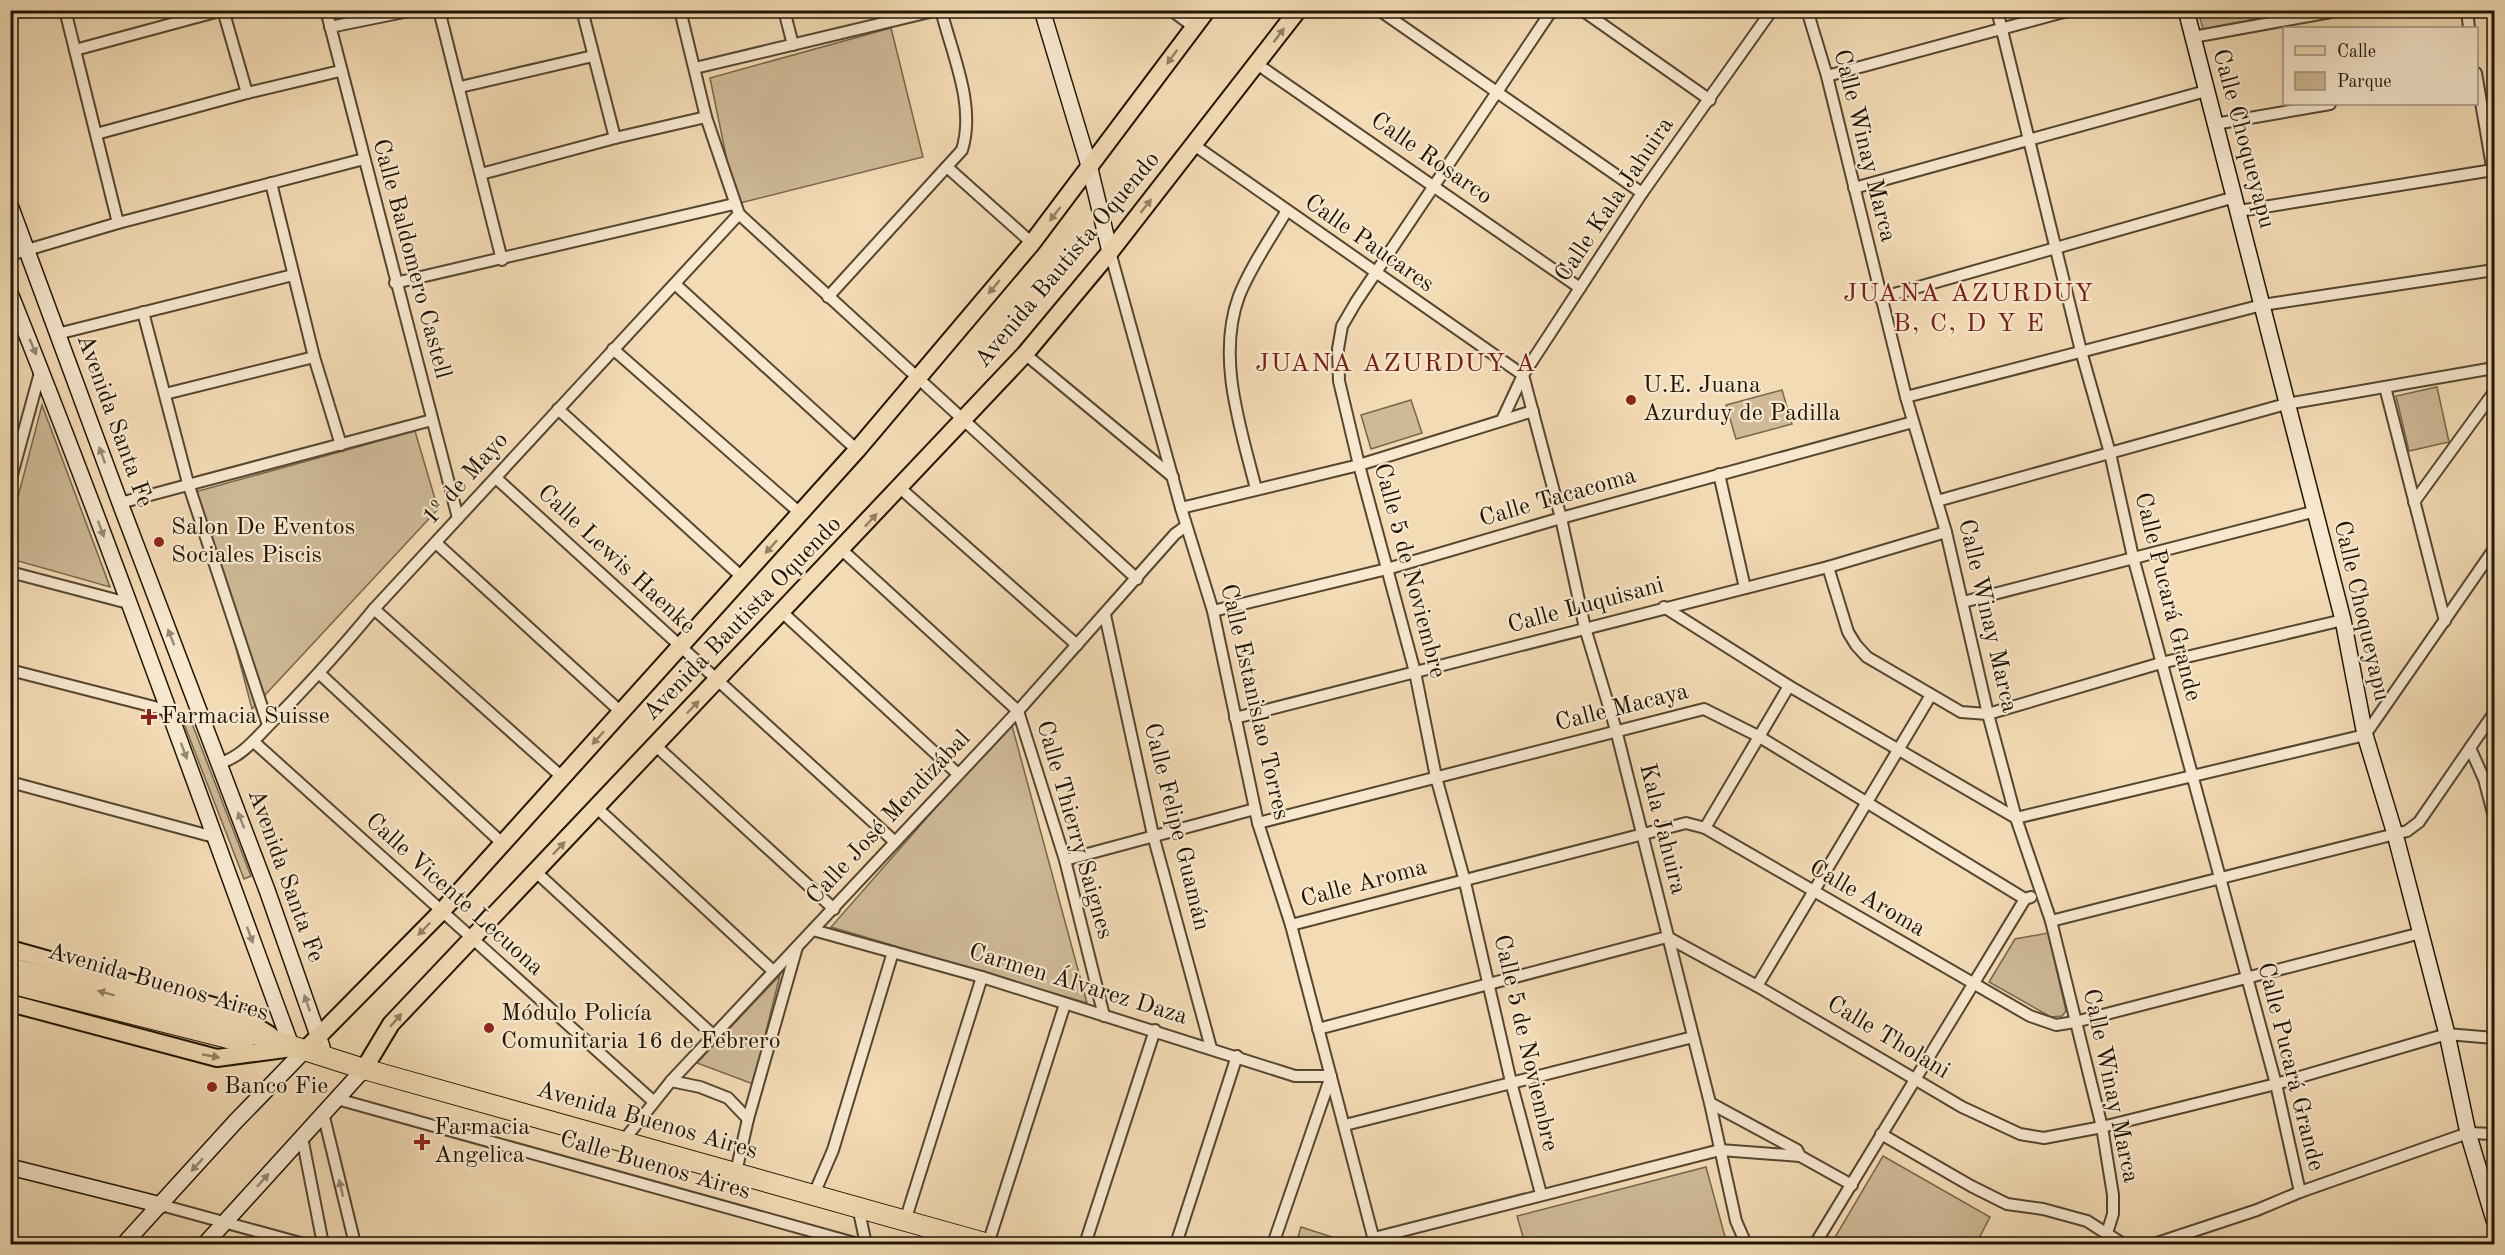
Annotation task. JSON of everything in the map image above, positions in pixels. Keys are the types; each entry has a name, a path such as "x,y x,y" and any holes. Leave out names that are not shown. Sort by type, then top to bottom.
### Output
{"highway":[{"name":"Avenida Buenos Aires","path":"10,968 229,1026 364,1069 624,1140 988,1245"},
{"name":"Avenida Buenos Aires","path":"10,983 228,1040 298,1049"}],"main road":[{"name":"Calle Estanislao Torres","path":"1042,10 1090,169 1110,252"},
{"name":"Avenida Bautista Oquendo","path":"124,1245 298,1049 318,1036 441,912 801,514 1032,243 1090,169 1207,10"},
{"name":"Avenida Bautista Oquendo","path":"205,1245 364,1069 391,1024 1025,354 1110,252 1298,10"},
{"name":"Calle Choqueyapu","path":"2186,10 2343,620 2365,735 2395,834 2447,1034 2468,1133 2494,1221"},
{"name":"Avenida Santa Fe","path":"10,205 120,503 220,763 327,1058"},
{"name":"Avenida Santa Fe","path":"10,293 17,324 42,368 170,711 214,837 298,1049"},
{"name":"Avenida Buenos Aires","path":"10,949 231,1011 298,1049"},
{"name":"Avenida Buenos Aires","path":"10,1003 217,1058 298,1049"},
{"path":"10,1167 161,1205"}],"street":[{"path":"65,10 117,223"},
{"path":"75,50 223,10 247,93"},
{"name":"Calle Baldomero Castell","path":"326,10 395,283 458,518"},
{"path":"330,27 414,10"},
{"path":"439,10 502,260"},
{"path":"582,10 615,138"},
{"path":"680,10 706,117 736,209 828,297 1137,579"},
{"path":"784,10 793,45"},
{"path":"695,68 940,10 966,106 968,124 962,150 828,297"},
{"path":"1171,10 1194,27"},
{"path":"1379,10 1496,94 1642,193"},
{"name":"Calle 5 de Noviembre","path":"1540,1194 1511,1082 1464,878 1436,777 1415,672 1359,465 1339,381 1338,350 1342,326 1374,274 1552,10"},
{"path":"1582,10 1710,100"},
{"name":"Calle Winay Marca","path":"1806,10 1827,76 1906,397 1946,532 1988,714 2016,818 2051,921 2102,1127 2114,1195 2113,1214 2107,1233"},
{"name":"Calle Pucará Grande","path":"1997,10 2081,351 2110,453 2133,557 2276,1084 2300,1192"},
{"path":"1827,76 2071,10"},
{"path":"2193,37 2342,10"},
{"path":"2467,10 2469,27"},
{"name":"Calle Kala Jahuira","path":"1502,420 1523,375 1642,193 1710,100 1769,12"},
{"path":"460,87 593,56"},
{"name":"Calle Rosarco","path":"1257,64 1580,288"},
{"path":"96,134 247,93 340,71"},
{"path":"1880,298 2057,248 2237,204 2494,174 2478,82"},
{"path":"1854,188 2206,91"},
{"path":"2215,124 2324,105"},
{"path":"481,174 615,138 706,117"},
{"name":"Calle Paucares","path":"1194,145 1374,274 1523,375"},
{"path":"10,255 117,223 363,159"},
{"path":"947,167 1032,243"},
{"path":"271,183 314,357 341,445"},
{"path":"395,283 736,209"},
{"name":"1º de Mayo","path":"220,763 230,760 254,742 320,674 375,609 675,284 736,209"},
{"path":"1256,489 1236,412 1231,370 1231,332 1239,298 1252,268 1286,212"},
{"name":"Calle Estanislao Torres","path":"1110,252 1186,526 1213,611 1258,823 1291,925 1374,1241"},
{"path":"1906,397 2262,305 2494,270"},
{"path":"57,334 293,275"},
{"path":"675,284 857,450"},
{"path":"143,312 188,483 268,725"},
{"path":"613,349 801,514"},
{"path":"1025,354 1173,477"},
{"path":"165,394 314,357"},
{"path":"10,482 42,368"},
{"path":"1937,501 2286,404 2494,368"},
{"name":"Kala Jahuira","path":"1523,375 1561,518 1585,628 1616,729 1710,1103 1736,1221 1746,1245"},
{"path":"2385,387 2445,621"},
{"path":"2414,502 2494,392"},
{"path":"558,409 743,578"},
{"path":"1181,508 1359,465 1533,411"},
{"path":"120,503 188,483 432,420"},
{"name":"Calle Tacacoma","path":"1213,611 1387,569 1561,518 1913,422"},
{"path":"1719,474 1745,588"},
{"name":"Calle Lewis Haenke","path":"496,478 895,842"},
{"path":"900,488 1077,645"},
{"path":"1963,602 2316,511"},
{"name":"Calle José Mendizábal","path":"624,1140 671,1080 714,1036 772,970 834,909 1018,711 1175,534 1186,526"},
{"name":"Calle Luquisani","path":"1235,718 1828,567 1946,532"},
{"path":"436,543 621,712"},
{"path":"1664,607 1789,686 2016,818 2193,774 2365,735 2494,549"},
{"name":"Calle Thierry Saignes","path":"842,550 1018,711 1065,860 1104,1016"},
{"path":"1828,567 1848,632 1867,657 1961,712 1973,715 1988,714 2161,663 2343,620"},
{"path":"10,572 128,603"},
{"path":"375,609 562,777"},
{"path":"783,612 958,774"},
{"name":"Calle Felipe Guamán","path":"1104,615 1153,836 1211,1048"},
{"path":"10,670 170,711"},
{"path":"320,674 502,843"},
{"path":"1705,828 1789,686"},
{"path":"1757,986 1931,695"},
{"name":"Calle Macaya","path":"1258,823 1616,729 1704,709 1758,736 2025,899"},
{"path":"2051,921 2407,831 2420,822 2494,713"},
{"name":"Calle Vicente Lecuona","path":"254,742 653,1101"},
{"path":"656,746 834,909"},
{"path":"2470,748 2484,779 2494,817"},
{"path":"2484,779 2494,786"},
{"path":"10,782 214,837"},
{"path":"597,808 772,970"},
{"path":"1065,860 1256,809"},
{"name":"Calle Aroma","path":"1291,925 1464,878 1686,823 1705,828 1813,893 2044,1023 2056,1025 2421,933"},
{"path":"536,872 714,1036"},
{"path":"1815,1245 1972,982 2025,899 2041,895"},
{"name":"Carmen Álvarez Daza","path":"813,930 982,977 1295,1076 1331,1076"},
{"path":"1318,1029 1667,937"},
{"name":"Calle Tholani","path":"1667,937 1757,986 1962,1107 2020,1134 2044,1138 2102,1127 2276,1084 2447,1034"},
{"path":"736,1172 748,1119 797,946"},
{"path":"814,1194 833,1150 893,952"},
{"path":"905,1221 982,977"},
{"path":"988,1245 1065,1004"},
{"path":"1085,1245 1155,1030"},
{"path":"2447,1034 2494,1038"},
{"path":"1345,1125 1693,1037"},
{"path":"1176,1245 1237,1056"},
{"path":"1273,1245 1331,1076"},
{"path":"671,1080 700,1087 728,1098 748,1119"},
{"name":"Calle Buenos Aires","path":"337,1099 858,1245"},
{"path":"1710,1103 1797,1150 1800,1156"},
{"path":"324,1113 355,1245"},
{"path":"2154,1245 2468,1133 2494,1134"},
{"path":"1881,1134 2007,1204 2043,1209 2087,1221 2123,1245"},
{"path":"302,1137 323,1245"},
{"path":"1374,1241 1540,1194 1720,1150 1800,1156 1852,1185"},
{"path":"161,1205 303,1245"},
{"path":"858,1207 866,1245"}],"green space":[{"path":"2198,10 2297,11 2203,29"},
{"path":"891,28 923,157 736,204 710,78"},
{"path":"2437,387 2449,442 2409,451 2396,396"},
{"path":"1782,390 1792,424 1736,439 1726,405"},
{"path":"1411,400 1422,433 1371,449 1361,415"},
{"path":"42,405 110,587 11,559 11,524"},
{"path":"415,431 438,509 252,709 195,492"},
{"path":"188,713 251,876 244,879 181,716"},
{"path":"1011,722 1087,1003 831,927"},
{"path":"2048,933 2066,1011 2062,1016 2051,1017 1989,982 2015,939"},
{"path":"780,975 753,1084 697,1063"},
{"path":"1883,1156 1990,1217 1976,1244 1831,1244"},
{"path":"1706,1167 1727,1244 1525,1244 1517,1216"},
{"path":"1301,1227 1335,1238 1333,1244 1296,1244"}],"place":[{"name":"U.E. Juana Azurduy de Padilla","path":"1631,400"},
{"name":"Salon De Eventos Sociales Piscis","path":"159,542"},
{"name":"Farmacia Suisse","path":"149,717"},
{"name":"Módulo Policía Comunitaria 16 de Febrero","path":"489,1028"},
{"name":"Banco Fie","path":"212,1087"},
{"name":"Farmacia Angelica","path":"422,1142"}],"district":[{"name":"JUANA AZURDUY B, C, D Y E","path":"1969,309"},
{"name":"JUANA AZURDUY A","path":"1396,364"}]}
